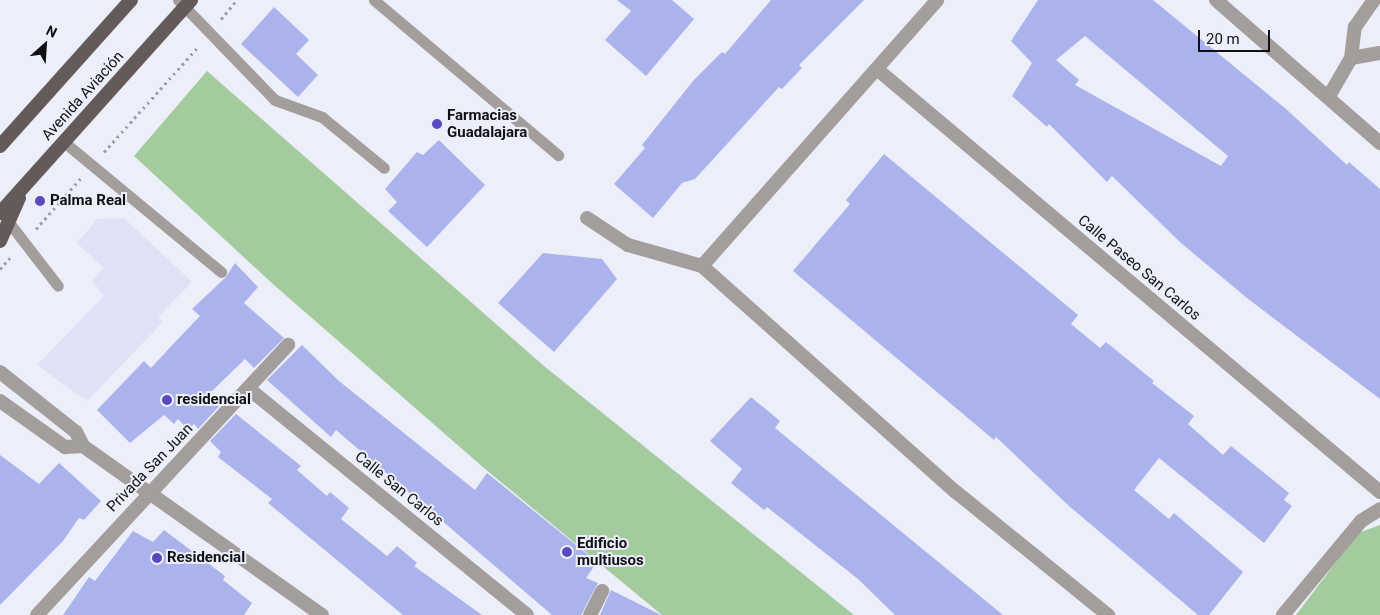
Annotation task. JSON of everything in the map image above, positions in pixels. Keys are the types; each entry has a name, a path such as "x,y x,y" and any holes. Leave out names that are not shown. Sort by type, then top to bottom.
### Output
{"main road":[{"name":"Avenida Aviación","path":"0,146 131,0"},
{"name":"Avenida Aviación","path":"0,241 3,216 26,184 185,2"}],"street":[{"path":"702,266 878,70 937,0"},
{"path":"1216,0 1329,96 1380,143"},
{"path":"1329,96 1351,58 1355,27 1374,0"},
{"path":"1351,58 1380,53"},
{"name":"Calle Paseo San Carlos","path":"878,70 1380,492"},
{"path":"587,218 628,245 702,266 956,492 1108,615"},
{"name":"Privada San Juan","path":"37,615 148,492 250,389 288,345"},
{"path":"0,372 76,432 83,446 322,615"},
{"name":"Calle San Carlos","path":"250,389 527,615"},
{"path":"0,401 65,447 83,446"},
{"path":"1283,615 1361,521 1380,509"},
{"path":"590,615 602,591"}],"lane":[{"path":"374,0 558,155"},
{"path":"185,2 210,33 275,100 322,118 384,168"},
{"path":"64,142 221,272"},
{"path":"3,216 25,241 58,286"}],"path":[{"path":"0,269 210,33 237,0"}],"shaded area":[{"path":"124,218 192,282 158,317 163,322 87,401 37,365 104,296 92,280 104,268 77,243 97,219"}],"green space":[{"path":"207,71 544,366 854,615 662,615 484,468 274,285 134,156"},
{"path":"1380,525 1380,615 1296,615 1358,533"}],"building":[{"path":"617,0 672,0 694,19 646,76 605,40 631,11"},
{"path":"771,0 864,0 799,65 802,68 782,89 779,87 695,179 682,183 653,218 614,184 645,148 642,145 693,81 722,52 725,54"},
{"path":"1038,0 1153,0 1286,109 1347,165 1349,162 1380,189 1380,399 1247,298 1181,243 1112,176 1107,182 1049,124 1047,127 1012,96 1032,63 1011,41","holes":["1085,36 1228,156 1221,166 1075,85 1079,80 1056,60"]},
{"path":"274,7 309,40 296,54 318,75 298,97 241,44"},
{"path":"439,140 485,185 427,247 388,211 397,202 385,189 417,152 423,155"},
{"path":"884,154 1078,315 1071,324 1100,348 1106,342 1154,381 1152,383 1194,416 1188,424 1223,455 1231,446 1289,493 1284,500 1292,506 1264,543 1159,458 1134,490 1169,519 1174,513 1243,572 1209,615 1198,615 1069,506 996,437 994,440 793,271 850,204 846,200"},
{"path":"543,253 602,259 617,279 554,352 498,303"},
{"path":"235,263 258,287 244,303 284,338 254,368 245,359 209,394 222,403 198,429 194,424 188,430 178,419 174,424 164,415 130,443 97,410 144,361 151,368 200,316 192,309 226,277"},
{"path":"302,345 339,381 475,490 487,473 597,562 586,578 598,583 581,615 552,615 336,430 331,437 267,380"},
{"path":"751,397 780,421 775,428 1003,615 895,615 858,579 767,507 764,510 731,483 742,469 710,441"},
{"path":"236,414 301,466 297,470 327,496 330,492 349,508 341,519 387,556 397,546 417,563 414,566 482,615 403,615 268,503 272,499 218,457 221,452 210,441"},
{"path":"0,455 39,484 59,463 101,501 84,520 79,518 63,541 0,605"},
{"name":"Residencial","path":"164,530 225,576 223,580 252,603 244,615 63,615 89,577 95,581 133,531 153,542"},
{"path":"611,590 661,615 600,615"}],"place":[{"name":"Farmacias Guadalajara","path":"437,124"},
{"name":"Palma Real","path":"40,201"},
{"name":"residencial","path":"167,400"},
{"name":"Edificio multiusos","path":"567,552"},
{"name":"Residencial","path":"157,558"}]}
